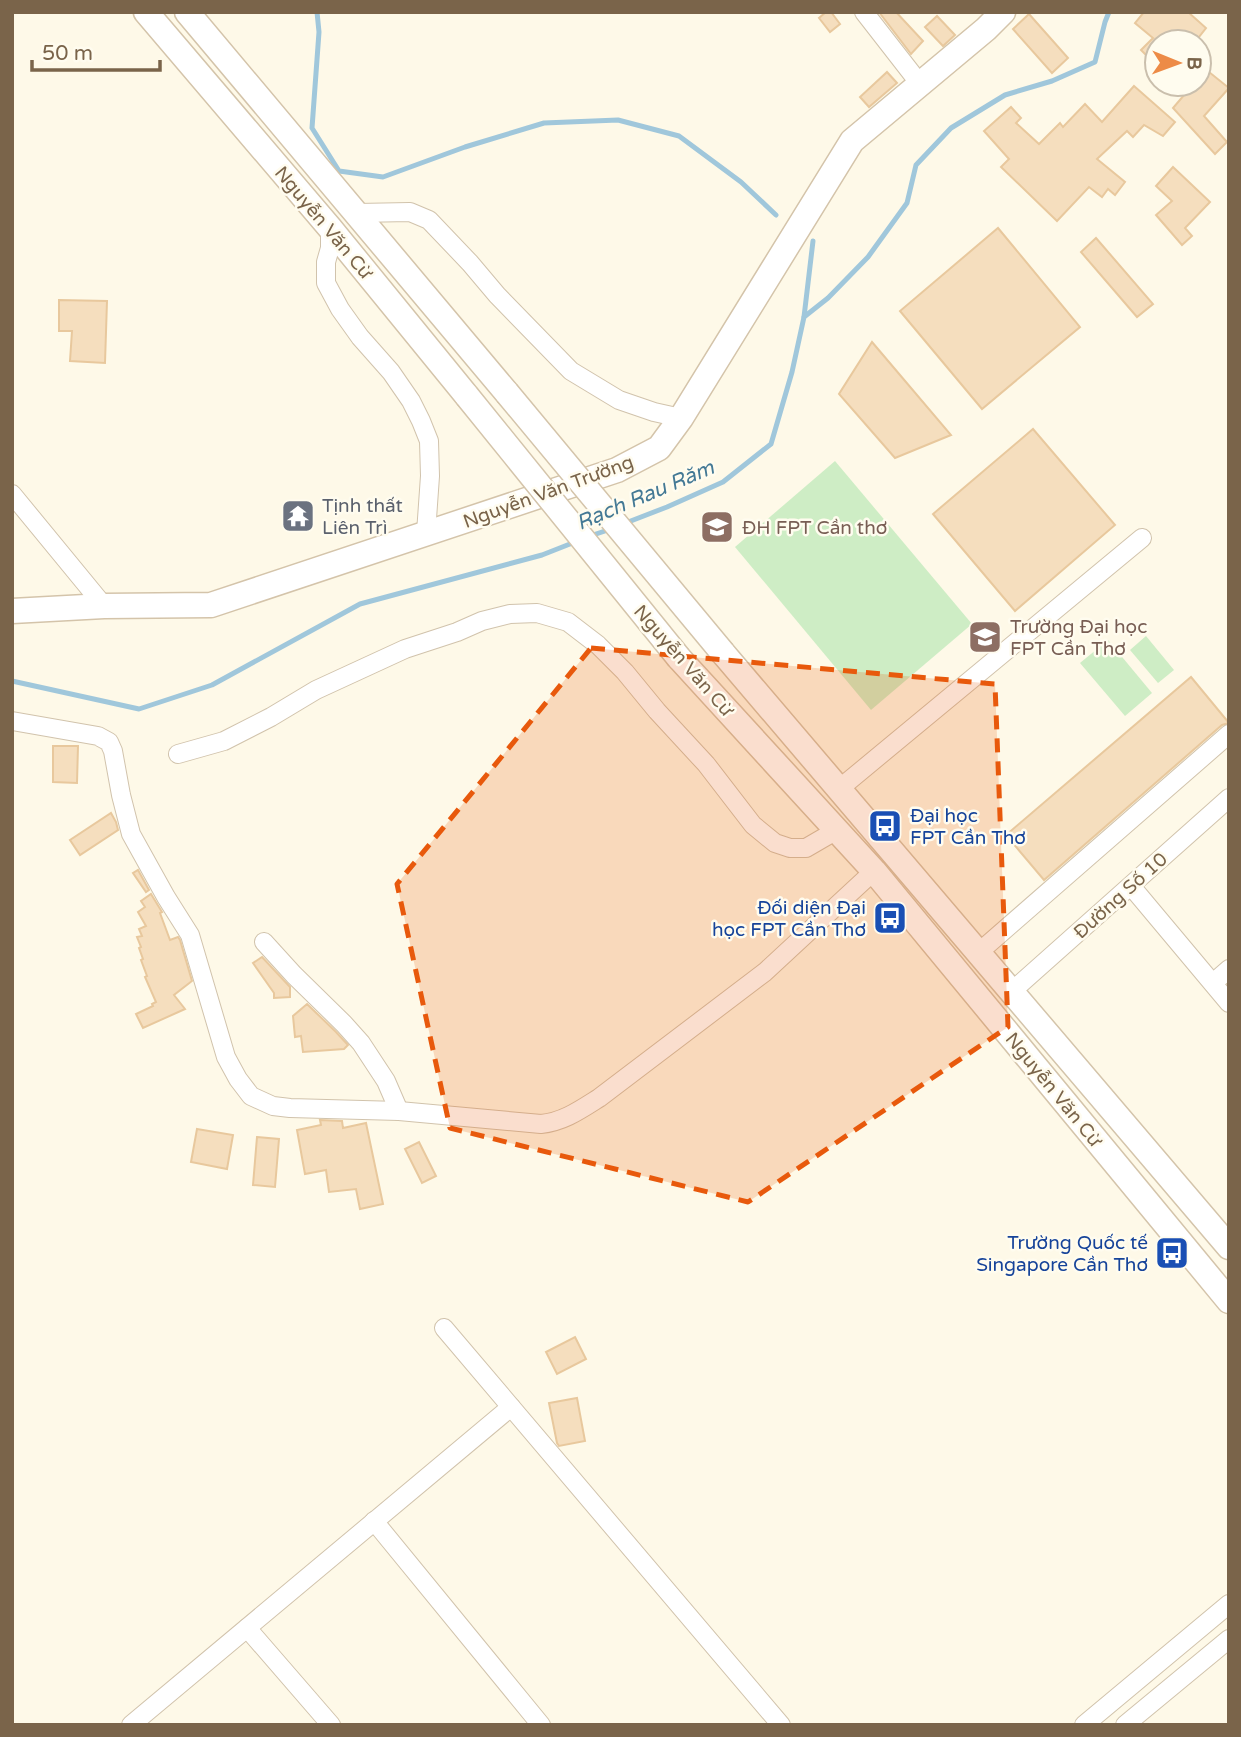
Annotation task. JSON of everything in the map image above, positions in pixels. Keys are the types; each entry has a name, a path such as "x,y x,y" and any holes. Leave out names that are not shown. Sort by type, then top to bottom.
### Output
{"main road":[{"name":"Nguyễn Văn Cừ","path":"146,12 330,228 679,658 874,871 1229,1301"},
{"name":"Nguyễn Văn Cừ","path":"187,12 723,653 1229,1247"},
{"name":"Nguyễn Văn Trường","path":"12,611 104,606 211,605 617,470 659,448 681,418 852,141 1003,12"},
{"path":"990,1011 1011,992"}],"street":[{"path":"864,12 920,84"},
{"path":"357,214 410,212 429,220 497,295 572,371 619,400 681,418"},
{"path":"330,228 326,283 353,328 391,372 411,401 429,441 430,476 426,533"},
{"path":"12,494 104,606"},
{"path":"839,789 1142,538"},
{"path":"178,754 224,741 316,691 405,649 482,621 510,614 537,612 569,622 598,645 706,764 753,825 775,843 790,848 806,848 837,830"},
{"path":"12,721 98,736 109,742 131,834 190,935 226,1057 251,1096 273,1106 399,1111 552,1123 576,1113 599,1098 765,972 874,871"},
{"path":"978,953 1229,734"},
{"name":"Đường Số 10","path":"1011,992 1229,798"},
{"path":"1131,886 1229,1003"},
{"path":"264,942 361,1043 386,1081 399,1111"},
{"path":"1213,983 1229,969"},
{"path":"444,1328 781,1725"},
{"path":"131,1725 511,1407"},
{"path":"374,1521 541,1725"},
{"path":"1084,1725 1229,1604"},
{"path":"247,1628 331,1725"},
{"path":"1125,1725 1229,1639"}],"highlighted area":[{"path":"591,648 995,684 1008,1027 748,1202 450,1128 397,884"}],"green space":[{"path":"835,461 972,624 871,710 735,547"},
{"path":"1146,636 1174,670 1158,683 1130,650"},
{"path":"1108,640 1152,693 1125,716 1080,663"}],"building":[{"path":"826,12 831,12 840,24 830,32 819,18"},
{"path":"879,12 896,12 923,41 911,54"},
{"path":"1144,12 1188,12 1206,28 1143,30 1135,23"},
{"path":"1029,14 1068,58 1052,73 1013,29"},
{"path":"937,16 955,35 943,46 925,27"},
{"path":"887,72 897,83 869,107 860,97"},
{"path":"1213,75 1229,88 1204,116 1227,142 1215,154 1173,108 1182,98 1213,98"},
{"path":"1134,86 1143,94 1143,98 1148,98 1175,122 1163,136 1144,125 1133,137 1127,131 1097,159 1125,182 1115,195 1108,189 1102,197 1089,187 1057,221 1001,167 1009,159 984,131 1011,107 1021,118 1016,123 1039,144 1060,123 1063,127 1085,104 1102,122"},
{"path":"1173,167 1210,202 1185,228 1192,236 1182,245 1156,215 1172,201 1156,186"},
{"path":"998,228 1080,327 982,409 900,311"},
{"path":"1096,238 1153,304 1137,317 1081,252"},
{"path":"59,300 107,301 105,363 70,361 72,331 59,331"},
{"path":"872,342 951,435 895,458 839,394"},
{"path":"1033,429 1115,525 1015,611 933,514"},
{"path":"1191,677 1229,723 1222,725 1044,880 1006,835"},
{"path":"53,746 78,746 77,783 53,782"},
{"path":"111,813 118,830 80,855 70,840"},
{"path":"138,870 149,890 146,892 133,873"},
{"path":"151,894 162,912 160,913 170,940 178,937 180,940 192,981 174,995 185,1009 143,1028 136,1014 156,1002 141,960 141,947 137,937 142,936 139,929 146,926 138,912 145,907 141,901"},
{"path":"262,957 290,987 290,997 274,998 274,993 253,963"},
{"path":"307,1004 348,1045 344,1049 303,1052 301,1036 295,1037 293,1016"},
{"path":"320,1120 342,1121 343,1128 366,1123 383,1204 360,1209 356,1189 329,1192 326,1170 305,1174 297,1130 321,1125"},
{"path":"197,1129 233,1135 227,1169 191,1162"},
{"path":"257,1137 279,1139 275,1187 253,1185"},
{"path":"419,1142 436,1176 422,1183 405,1149"},
{"path":"575,1337 586,1359 557,1374 546,1352"},
{"path":"577,1398 585,1441 559,1446 549,1403"}],"waterway":[{"path":"317,12 319,32 312,128 339,171 383,177 465,147 544,123 618,120 679,136 741,182 776,215"},
{"name":"Rạch Rau Răm","path":"623,524 723,482 771,444 792,372 804,317 828,298 868,257 907,203 916,165 951,128 1005,95 1052,81 1095,62 1109,12"},
{"path":"804,317 813,241"},
{"name":"Rạch Rau Răm","path":"590,536 611,529"},
{"name":"Rạch Rau Răm","path":"12,681 139,709 212,685 360,604 542,555 575,542"}],"place":[{"name":"Tịnh thất Liên Trì","path":"298,516"},
{"name":"ĐH FPT Cần thơ","path":"717,527"},
{"name":"Trường Đại học FPT Cần Thơ","path":"985,637"},
{"name":"Đại học FPT Cần Thơ","path":"885,826"},
{"name":"Đối diện Đại học FPT Cần Thơ","path":"890,918"},
{"name":"Trường Quốc tế Singapore Cần Thơ","path":"1172,1253"}]}
